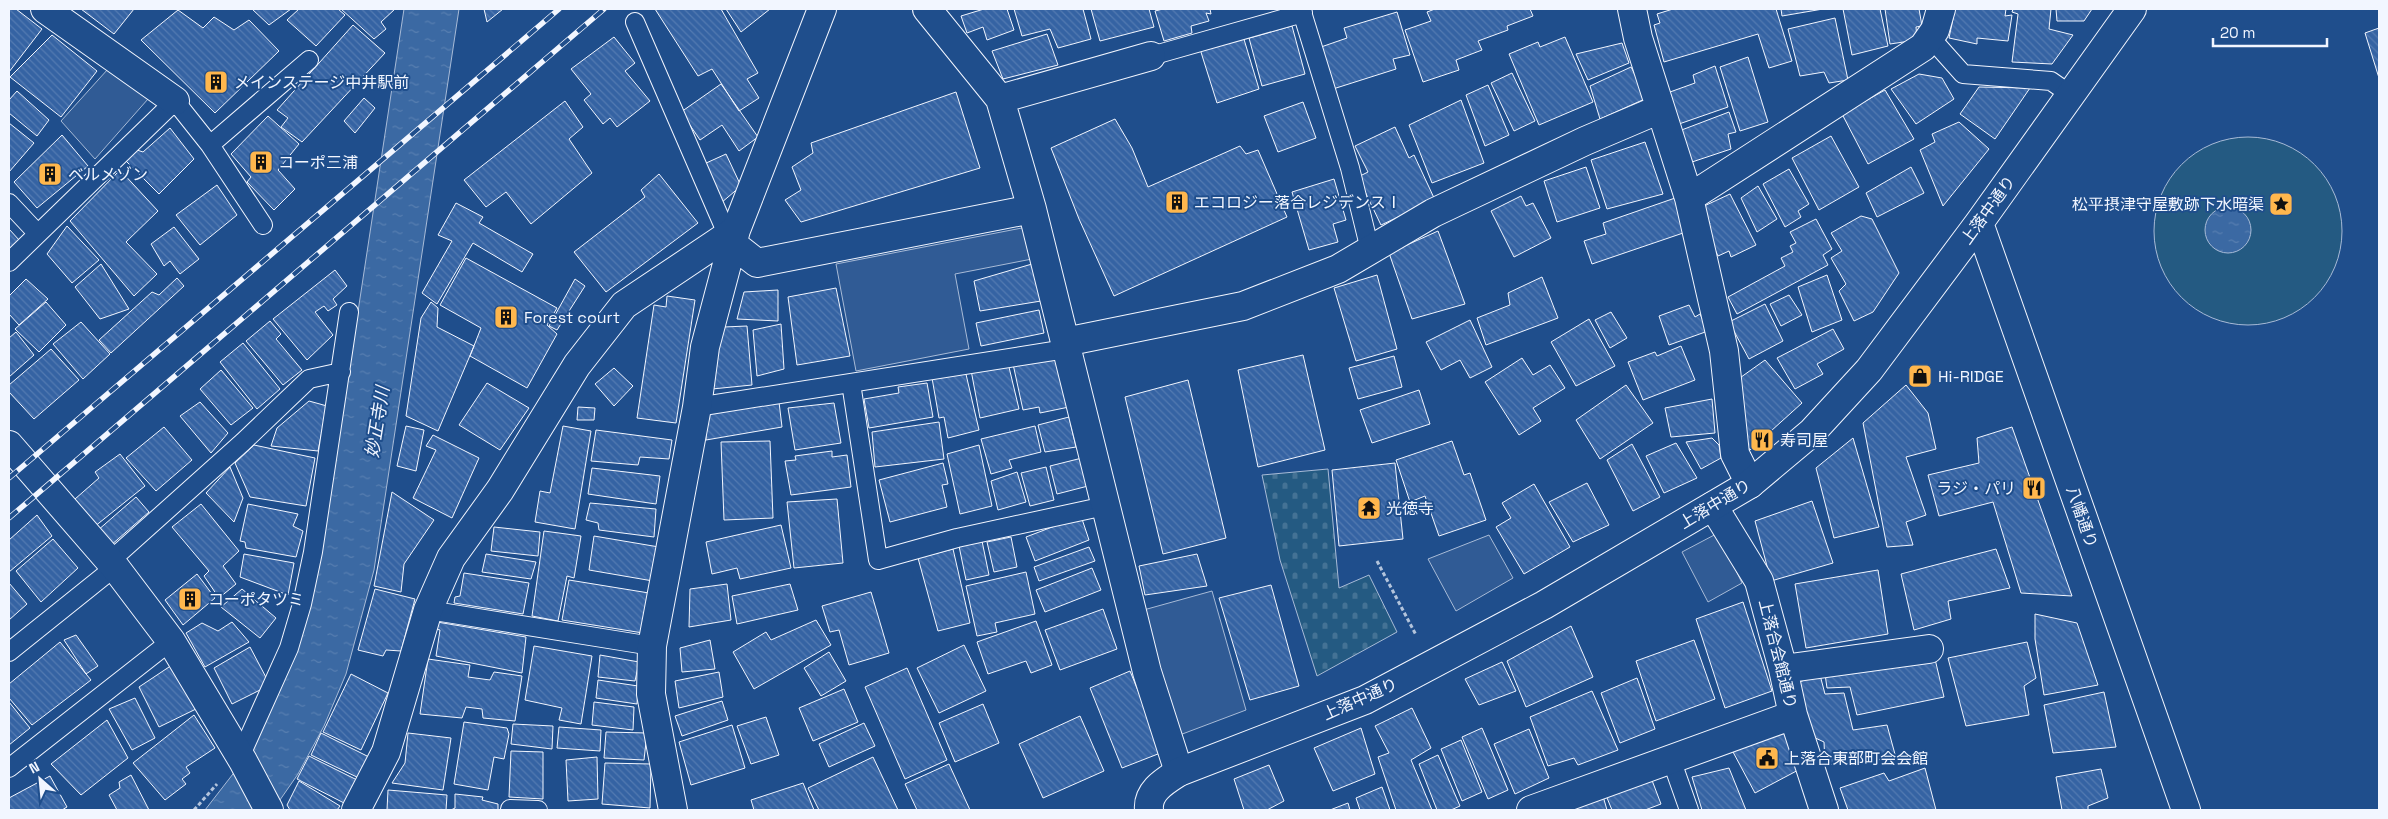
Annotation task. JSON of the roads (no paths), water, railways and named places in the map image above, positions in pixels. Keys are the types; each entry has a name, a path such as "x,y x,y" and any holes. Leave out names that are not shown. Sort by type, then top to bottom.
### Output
{"street":[{"path":"45,9 175,101"},
{"path":"673,810 651,694 652,646 697,407 707,338 732,236 822,9"},
{"path":"927,9 1000,99 1032,209 1147,672 1179,772"},
{"path":"1632,9 1638,38 1689,198 1724,351 1735,454 1750,484"},
{"path":"1689,198 1923,47 1935,30 1940,9"},
{"name":"上落中通り","path":"1145,809 1156,788 1179,772 1365,700 1544,605 1750,484 1812,432 1869,370 1979,223 2132,9"},
{"path":"1000,99 1151,56"},
{"path":"1066,346 1243,306 1338,269 1433,213 1585,141 1660,109"},
{"path":"732,236 757,263 1032,209"},
{"name":"八幡通り","path":"1979,223 2186,810"},
{"path":"356,810 386,752 428,610 451,558 500,490 577,365 624,305 732,236"},
{"path":"9,445 112,564 171,641 270,810"},
{"name":"上落合会館通り","path":"1713,506 1759,580 1794,715 1824,810"},
{"path":"1783,669 1929,648"},
{"path":"1531,810 1794,715"}],"lane":[{"path":"1151,56 1302,11 1350,168 1370,250"},
{"path":"635,22 732,236"},
{"path":"1930,37 1962,74 2051,80 2070,94"},
{"path":"210,145 309,60"},
{"path":"9,262 175,101 210,145 263,225"},
{"path":"9,203 38,234"},
{"path":"241,759 289,648 302,604 313,552 349,312"},
{"path":"697,407 1066,346"},
{"path":"9,652 112,564 309,379 340,372"},
{"path":"851,383 878,560 957,538 1105,506"},
{"path":"428,610 652,646"},
{"path":"9,768 171,641"},
{"path":"1671,759 1689,810"},
{"path":"510,809 538,810"}],"water":[{"name":"妙正寺川","path":"404,9 459,9 374,570 346,674 324,726 298,774 273,810 205,810 243,761 303,627 319,568"},
{"path":"2224,207 2232,207 2241,211 2247,217 2251,230 2247,243 2241,249 2232,253 2224,253 2215,249 2209,243 2205,234 2205,226 2209,217 2215,211"}],"railway":[{"path":"9,478 559,9"},
{"path":"9,518 604,9"}],"place":[{"name":"メインステージ中井駅前","path":"216,82"},
{"name":"コーポ三浦","path":"261,162"},
{"name":"ベルメゾン","path":"50,174"},
{"name":"エコロジー落合レジデンスⅠ","path":"1177,202"},
{"name":"松平摂津守屋敷跡下水暗渠","path":"2281,204"},
{"name":"Forest court","path":"506,317"},
{"name":"Hi-RIDGE","path":"1920,376"},
{"name":"寿司屋","path":"1762,440"},
{"name":"ラジ・パリ","path":"2034,488"},
{"name":"光徳寺","path":"1369,508"},
{"name":"コーポタツミ","path":"190,599"},
{"name":"上落合東部町会会館","path":"1767,758"}]}
